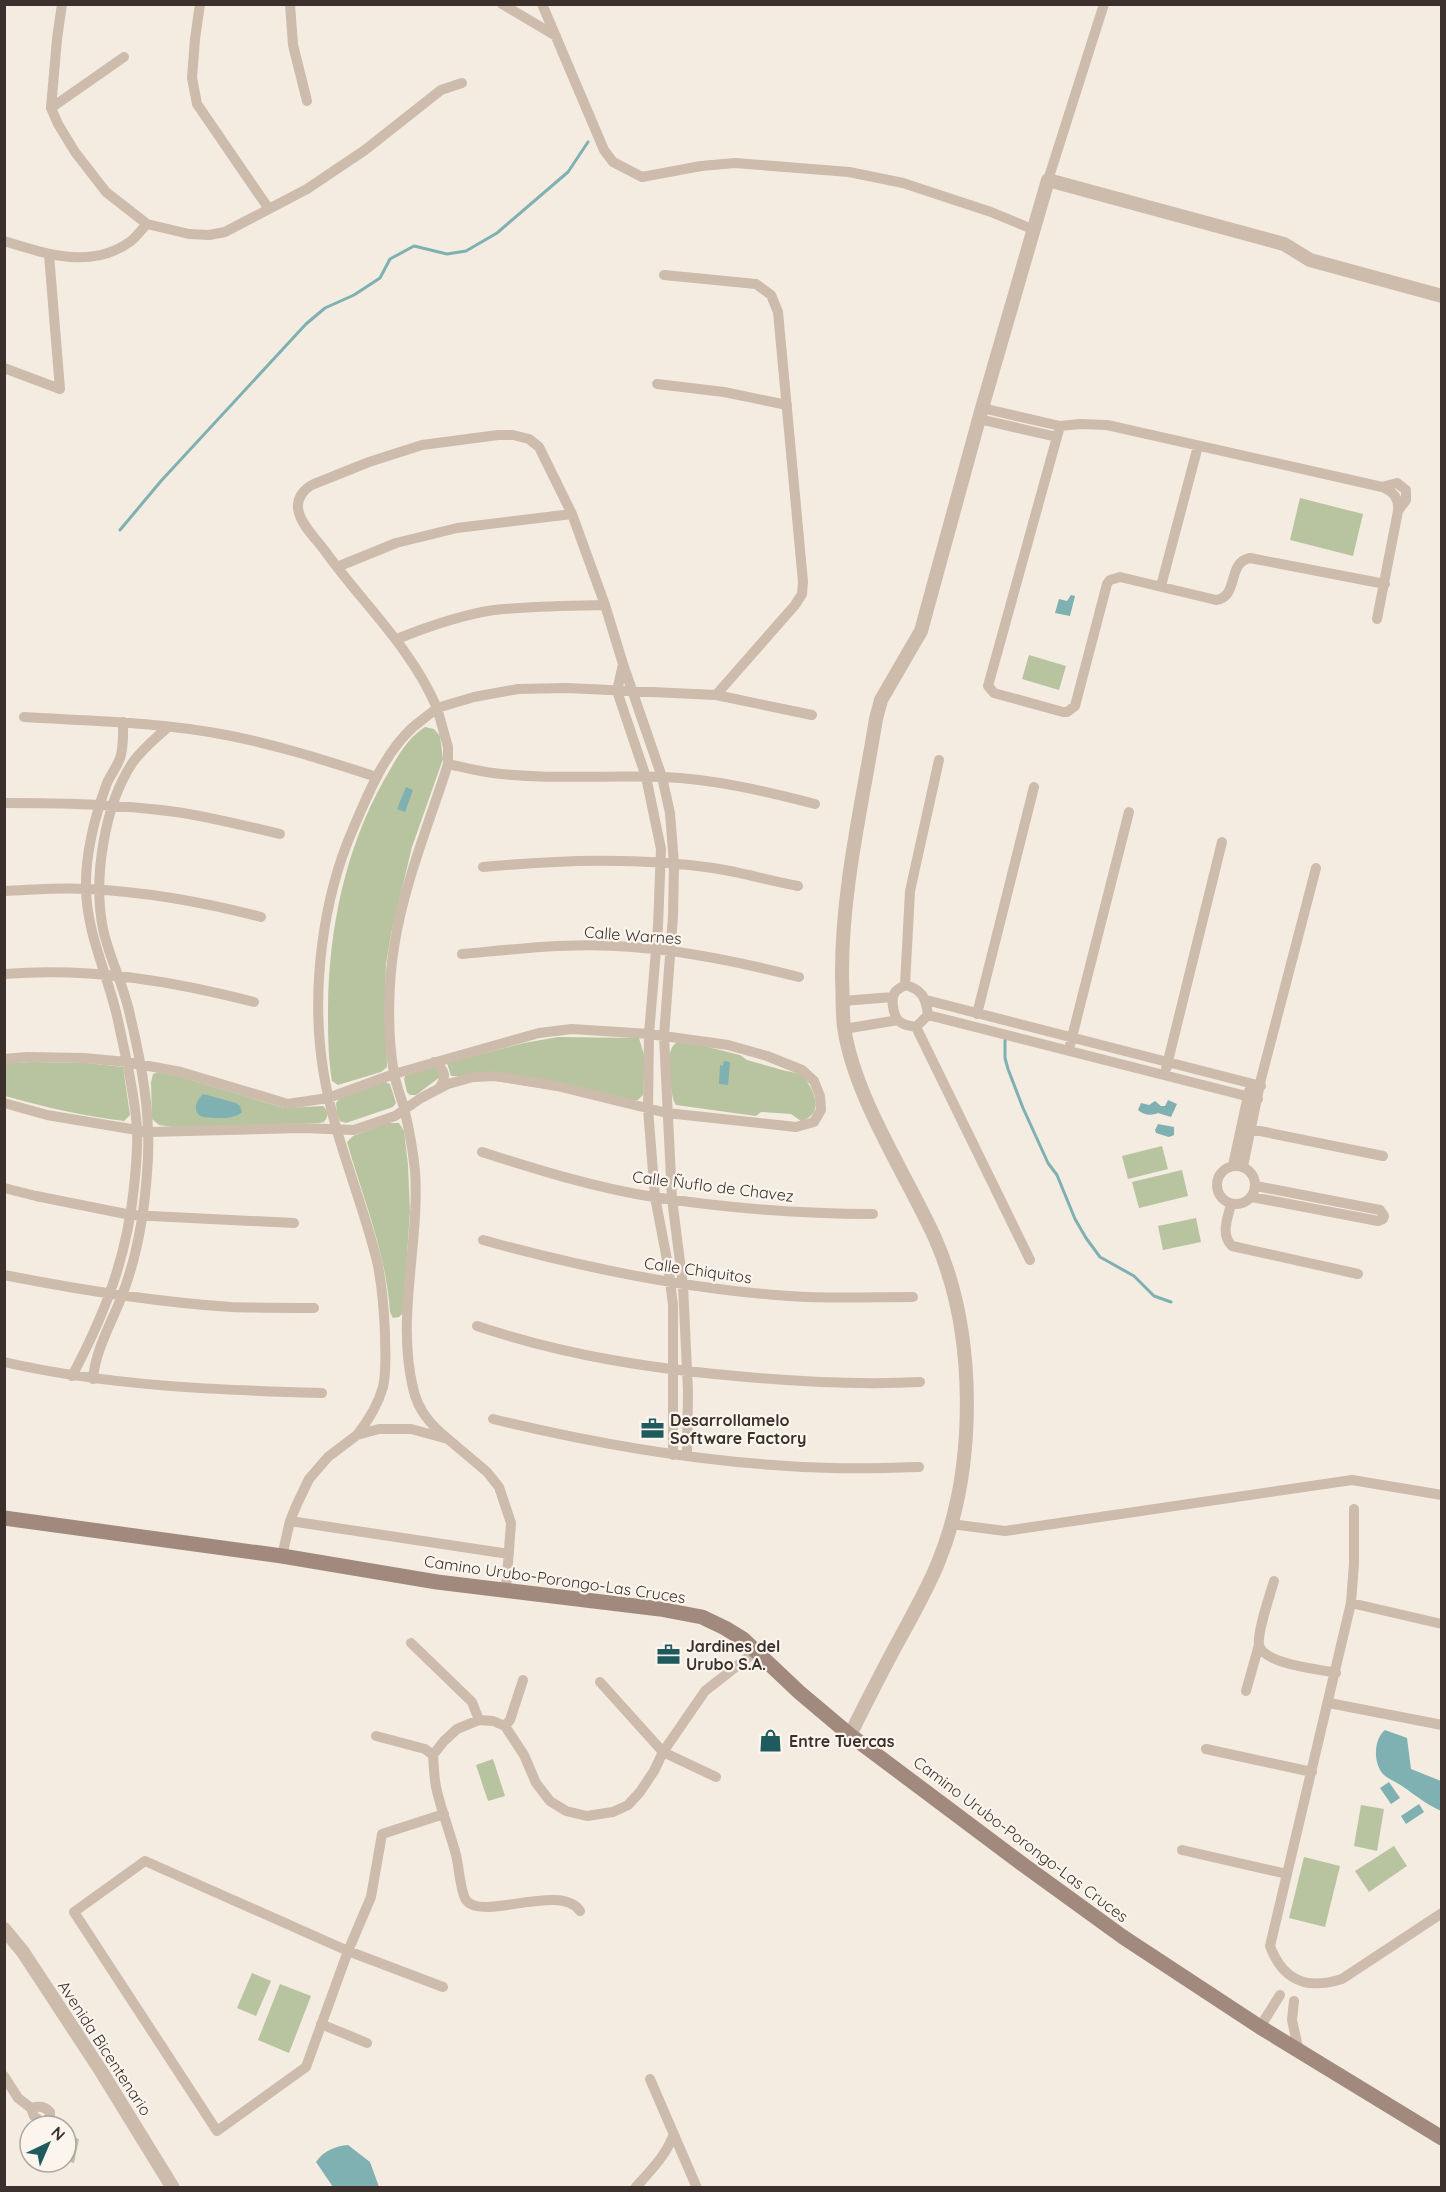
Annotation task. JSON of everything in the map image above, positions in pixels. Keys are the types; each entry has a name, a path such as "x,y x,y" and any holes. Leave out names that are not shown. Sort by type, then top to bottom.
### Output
{"main road":[{"name":"Camino Urubo-Porongo-Las Cruces","path":"4,1518 282,1556 437,1582 660,1609 702,1617 743,1639 799,1692 850,1735 1024,1866 1123,1937 1299,2052 1442,2138"}],"street":[{"path":"62,4 51,108 75,153 106,192 147,224 189,234 209,235 225,232 307,189 364,150 441,90 462,83"},
{"path":"200,4 192,78 197,104 269,209"},
{"path":"290,4 293,45 307,101"},
{"path":"502,4 556,36"},
{"path":"542,4 604,150 613,162 642,177 702,166 735,163 849,172 903,183 991,212 1032,230"},
{"path":"850,1735 938,1562 951,1524 966,1445 967,1396 964,1346 953,1294 936,1240 861,1087 844,1029 842,942 848,891 881,700 921,631 1032,230 1104,4"},
{"path":"516,5 536,19 549,20"},
{"path":"51,108 124,57"},
{"path":"1048,180 1284,244 1310,260 1442,296"},
{"path":"4,241 49,255 89,258 112,251 131,241 147,224"},
{"path":"4,368 60,389 49,255"},
{"path":"664,275 756,284 771,295 778,312 803,582 802,594 795,605 716,695"},
{"path":"657,384 724,392 787,405"},
{"path":"980,414 1058,432 1080,424 1107,425 1382,487 1391,491 1399,503 1377,619"},
{"path":"1058,432 988,686 994,693 1063,712 1071,710 1075,706 1107,584 1114,578 1120,577 1216,600 1222,599 1230,591 1235,568 1240,562 1250,558 1385,584"},
{"path":"506,1590 510,1523 499,1487 487,1472 431,1425 419,1405 412,1380 406,1331 416,1198 412,1146 394,1074 389,1012 394,947 408,883 448,764 448,747 437,708 418,668 337,567 298,513 298,505 303,492 314,484 369,462 422,445 513,435 529,438 538,447 572,514 662,777 670,813 674,864 674,916 669,950 664,1036 672,1198 683,1285 687,1456"},
{"path":"1161,586 1198,446"},
{"path":"337,567 396,543 457,528 572,514"},
{"path":"397,639 435,624 493,611 605,605"},
{"path":"623,664 617,691 646,777 656,821 661,864 649,1034 648,1109 655,1197 673,1305 673,1455"},
{"path":"282,1556 290,1521 309,1479 328,1458 357,1435 366,1424 378,1402 386,1369 384,1315 378,1264 328,1098 323,1068 319,1012 323,942 332,891 347,843 377,777 411,729 437,708 474,697 518,689 567,688 716,695 812,715"},
{"path":"24,717 123,722 224,735 314,756 377,777"},
{"path":"123,722 123,744 120,758 108,781 88,848 86,889 90,932 116,1013 143,1131"},
{"path":"93,1379 94,1365 117,1295 123,1254 137,1215 136,1172 146,1094 129,1009 104,930 99,890 101,850 114,806 132,764 145,747 168,727"},
{"path":"905,986 910,891 939,760"},
{"path":"448,764 491,773 517,775 662,777 755,789 815,804"},
{"path":"977,1014 1034,787"},
{"path":"4,803 114,806 175,812 280,834"},
{"path":"1069,1051 1129,813"},
{"path":"1165,1076 1222,842"},
{"path":"483,867 595,861 674,864 714,868 798,886"},
{"path":"1238,1166 1253,1097 1316,868"},
{"path":"4,891 99,890 201,902 261,916"},
{"name":"Calle Warnes","path":"462,954 557,946 614,946 669,950 739,962 799,977"},
{"path":"4,974 86,972 152,980 254,1002"},
{"path":"916,1027 898,1020 893,1008 893,997 896,991 905,986 913,987 922,993 926,1000 928,1015"},
{"path":"843,1001 893,997"},
{"path":"926,1000 1168,1063 1257,1083"},
{"path":"928,1015 1253,1097"},
{"path":"916,1027 928,1015"},
{"path":"844,1029 898,1020"},
{"path":"916,1027 1030,1260"},
{"path":"4,1059 73,1058 127,1062 181,1072 288,1104 328,1098 394,1074 539,1033 572,1029 664,1036 728,1045 767,1056 802,1070 814,1081 820,1096 821,1110 814,1122 796,1127 667,1113 557,1086 496,1076 473,1077 448,1083 395,1116 354,1130 143,1131 46,1115 4,1103"},
{"path":"434,1062 442,1068 445,1074 445,1080 440,1088"},
{"path":"1238,1166 1250,1130 1253,1097"},
{"path":"1250,1130 1383,1156"},
{"name":"Calle Ñuflo de Chavez","path":"482,1152 567,1177 655,1197 791,1212 873,1214"},
{"path":"1238,1166 1252,1174 1254,1191 1246,1202 1231,1204 1224,1200 1217,1188 1220,1173 1226,1168 1238,1166"},
{"path":"4,1188 137,1215 294,1223"},
{"path":"1254,1191 1380,1210 1384,1216 1378,1221 1254,1191"},
{"path":"1231,1204 1225,1233 1232,1246 1358,1274"},
{"name":"Calle Chiquitos","path":"483,1240 601,1270 683,1285 788,1296 913,1297"},
{"path":"4,1275 117,1295 233,1307 314,1308"},
{"path":"72,1376 117,1295"},
{"path":"384,1315 396,1322 406,1319"},
{"path":"477,1326 570,1353 686,1372 845,1383 920,1382"},
{"path":"385,1335 396,1330 406,1331"},
{"path":"4,1362 93,1379 222,1390 322,1393"},
{"path":"493,1419 615,1446 673,1455 833,1469 919,1467"},
{"path":"357,1435 379,1429 411,1429 448,1439"},
{"path":"951,1524 1005,1531 1352,1480 1442,1496"},
{"path":"1354,1509 1351,1603 1270,1946 1276,1960 1290,1975 1312,1984 1327,1984 1342,1979 1442,1913"},
{"path":"290,1521 509,1554"},
{"path":"1246,1691 1274,1581"},
{"path":"1351,1603 1442,1624"},
{"path":"411,1643 472,1702 478,1720"},
{"path":"1259,1645 1268,1657 1274,1660 1335,1672"},
{"path":"580,1911 576,1905 568,1902 544,1901 485,1908 473,1906 465,1899 436,1788 433,1755 457,1729 478,1720 493,1721 505,1726 524,1755 536,1783 550,1801 566,1811 587,1816 613,1812 628,1804 640,1792 663,1752 705,1691 756,1651"},
{"path":"1254,1660 1268,1657"},
{"path":"505,1726 510,1720 523,1680"},
{"path":"600,1683 663,1752 716,1777"},
{"path":"1329,1703 1442,1725"},
{"path":"376,1736 425,1749 433,1755"},
{"path":"1206,1749 1312,1772"},
{"path":"443,1987 348,1951 145,1861 74,1912 217,2131 306,2067 348,1951 371,1897 382,1834 444,1814"},
{"path":"1182,1850 1287,1874"},
{"name":"Avenida Bicentenario","path":"4,1929 23,1952 101,2071 173,2187"},
{"path":"1260,2027 1290,1975"},
{"path":"1299,2052 1292,2020 1295,1998 1305,1982"},
{"path":"321,2024 368,2043"},
{"path":"4,2076 18,2098 31,2108"},
{"path":"650,2079 673,2136 698,2187"},
{"path":"4,2095 18,2098"},
{"path":"635,2187 669,2148 673,2136"}],"green space":[{"path":"1300,498 1363,514 1353,556 1290,540"},
{"path":"1029,655 1066,666 1059,690 1022,679"},
{"path":"425,727 434,729 440,736 443,759 412,847 391,934 386,964 387,1067 381,1072 338,1085 332,1081 328,1008 332,948 342,890 349,862 370,807 406,744"},
{"path":"558,1037 639,1038 645,1058 643,1095 638,1100 631,1101 451,1076 447,1063 524,1043"},
{"path":"677,1042 692,1043 740,1055 747,1060 801,1074 813,1093 816,1106 814,1113 801,1121 791,1114 761,1112 756,1116 676,1105 671,1086 669,1061 671,1049"},
{"path":"4,1063 87,1063 123,1067 130,1115 124,1121 109,1119 64,1111 5,1096"},
{"path":"435,1065 440,1077 416,1095 410,1095 407,1092 405,1076"},
{"path":"159,1072 284,1108 323,1106 327,1115 324,1122 319,1123 173,1127 159,1125 152,1119 151,1082 153,1074"},
{"path":"385,1082 390,1084 396,1103 393,1107 346,1123 340,1121 336,1103 341,1096"},
{"path":"388,1123 399,1123 404,1131 410,1212 403,1313 393,1318 379,1247 347,1142 353,1136"},
{"path":"1162,1146 1168,1169 1128,1179 1122,1156"},
{"path":"1182,1170 1188,1196 1139,1208 1132,1182"},
{"path":"1196,1218 1201,1242 1163,1250 1158,1226"},
{"path":"493,1759 505,1796 488,1801 476,1765"},
{"path":"1361,1805 1384,1809 1377,1851 1354,1846"},
{"path":"1394,1846 1407,1866 1369,1892 1355,1871"},
{"path":"1304,1857 1340,1866 1325,1927 1289,1918"},
{"path":"252,1973 271,1981 256,2016 237,2008"},
{"path":"280,1984 311,1996 289,2053 258,2040"}],"water":[{"path":"1071,595 1075,596 1070,616 1055,613 1059,599 1067,601"},
{"path":"406,787 413,790 405,812 397,809"},
{"path":"724,1061 730,1062 728,1085 719,1084 720,1065 723,1066"},
{"path":"203,1094 236,1103 242,1112 229,1118 200,1116 196,1108"},
{"path":"1168,1100 1177,1104 1171,1117 1158,1113 1145,1114 1138,1110 1141,1103 1149,1105 1155,1101 1165,1106"},
{"path":"1158,1124 1174,1127 1174,1135 1169,1137 1156,1133"},
{"path":"1385,1730 1407,1738 1411,1769 1441,1781 1441,1811 1382,1773 1377,1762 1376,1750 1381,1734"},
{"path":"1389,1782 1400,1798 1391,1804 1380,1788"},
{"path":"1419,1804 1424,1812 1406,1824 1401,1816"},
{"path":"348,2145 370,2162 379,2187 333,2187 316,2162 330,2150"}],"waterway":[{"path":"120,530 161,481 306,324 325,308 354,295 380,278 390,259 414,246 447,254 466,251 497,233 568,172 588,142"},
{"path":"1005,1040 1005,1058 1023,1108 1086,1238 1100,1257 1134,1276 1154,1296 1171,1302"}],"place":[{"name":"Desarrollamelo Software Factory","path":"652,1429"},
{"name":"Jardines del Urubo S.A.","path":"668,1655"},
{"name":"Entre Tuercas","path":"771,1741"}]}
